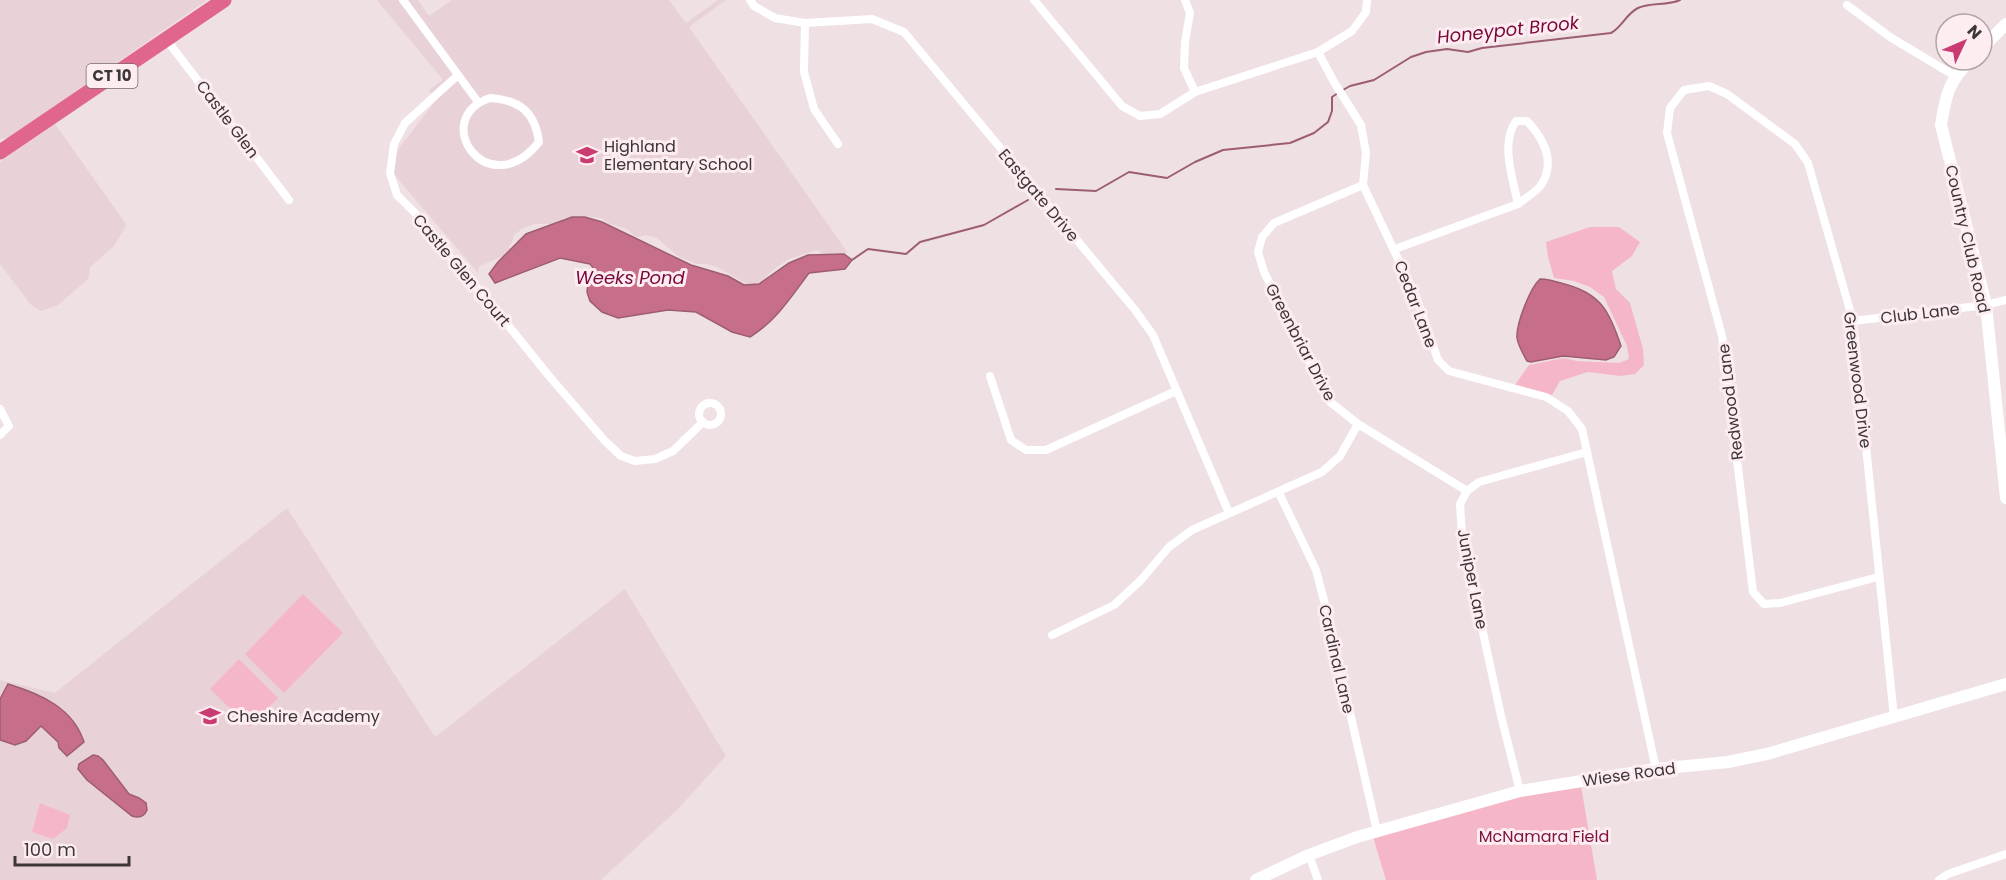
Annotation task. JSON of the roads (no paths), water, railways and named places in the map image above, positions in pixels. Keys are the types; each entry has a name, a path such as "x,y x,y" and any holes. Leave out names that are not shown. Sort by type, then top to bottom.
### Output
{"highway":[{"name":"CT 10","path":"0,152 224,0"}],"street":[{"path":"403,0 478,102"},
{"name":"Eastgate Drive","path":"750,0 754,6 775,18 805,23 872,20 904,32 1135,310 1153,335 1229,513"},
{"path":"1034,0 1122,106 1140,116 1160,114 1196,92 1318,52 1352,31 1366,12 1367,0"},
{"path":"1185,0 1190,13 1185,42 1184,68 1196,92"},
{"path":"1846,5 1890,37 1955,76"},
{"path":"805,23 804,72 806,81 814,110 838,144"},
{"path":"1994,36 2006,24"},
{"name":"Castle Glen","path":"166,39 289,200"},
{"path":"1318,52 1361,125 1366,153 1363,185"},
{"name":"Country Club Road","path":"1959,72 1955,76 1945,101 1941,125 1986,305 2006,498"},
{"name":"Castle Glen Court","path":"458,75 405,123 394,144 390,173 397,195 415,213 549,376 605,441 621,456 635,461 655,459 673,451 703,422"},
{"name":"Greenwood Drive","path":"1684,90 1709,86 1727,94 1795,144 1808,163 1853,321 1894,717"},
{"name":"Redwood Lane","path":"1684,90 1670,108 1666,133 1722,336 1753,592 1764,604 1780,603 1878,577"},
{"path":"490,98 503,99 516,103 528,113 537,126 539,142 526,157 507,165 495,165 480,161 470,151 464,139 464,125 468,112 478,102 490,98"},
{"path":"1395,249 1518,204 1543,184 1550,162 1539,134 1527,121 1516,121 1509,130 1508,149 1518,204"},
{"name":"Cedar Lane","path":"1363,185 1417,299 1438,360 1449,371 1546,397 1568,411 1582,429 1656,769"},
{"name":"Greenbriar Drive","path":"1363,185 1274,223 1262,237 1258,252 1264,272 1329,401 1358,424 1467,491"},
{"name":"Club Lane","path":"1853,321 1986,305 2006,300"},
{"path":"990,376 1011,440 1026,450 1046,450 1176,391"},
{"path":"0,408 9,426 0,435"},
{"path":"1052,635 1114,605 1141,580 1169,547 1192,530 1322,472 1340,456 1358,424"},
{"path":"1467,491 1479,482 1587,452"},
{"name":"Juniper Lane","path":"1467,491 1460,504 1462,535 1501,716 1520,791"},
{"name":"Cardinal Lane","path":"1279,493 1316,570 1377,831"},
{"name":"Wiese Road","path":"1256,880 1309,855 1377,831 1520,791 1656,769 1728,762 1767,754 2006,684"},
{"path":"1939,880 1948,873 2006,854"},
{"path":"1309,855 1318,880"}],"water":[{"name":"Weeks Pond","path":"572,217 585,217 602,222 691,265 728,276 744,285 759,284 789,263 808,255 844,254 852,260 845,269 809,273 775,316 750,337 732,332 696,312 668,310 618,318 602,312 590,301 587,292 594,269 590,264 560,258 495,283 489,274 526,234"},
{"path":"1540,279 1580,289 1597,300 1613,324 1621,346 1614,357 1606,360 1563,356 1527,361 1518,344 1517,332 1528,298"},
{"path":"8,684 32,692 64,711 79,730 84,742 67,756 59,748 58,742 41,726 26,741 15,745 0,740 0,699"},
{"path":"93,755 103,760 129,794 146,803 147,810 143,816 132,816 87,780 78,769 79,764"}],"waterway":[{"name":"Honeypot Brook","path":"1343,90 1374,80 1411,57 1426,52 1447,49 1468,52 1482,48 1611,33 1638,8 1680,0"},
{"name":"Honeypot Brook","path":"1056,189 1096,191 1129,172 1167,178 1223,150 1290,143 1314,133 1328,122 1332,111 1332,97 1338,93"},
{"name":"Honeypot Brook","path":"852,260 868,249 906,254 920,242 984,225 1028,200"}],"place":[{"name":"Highland Elementary School","path":"587,155"},
{"name":"Cheshire Academy","path":"210,716"}],"park label":[{"name":"McNamara Field","path":"1544,836"}]}
